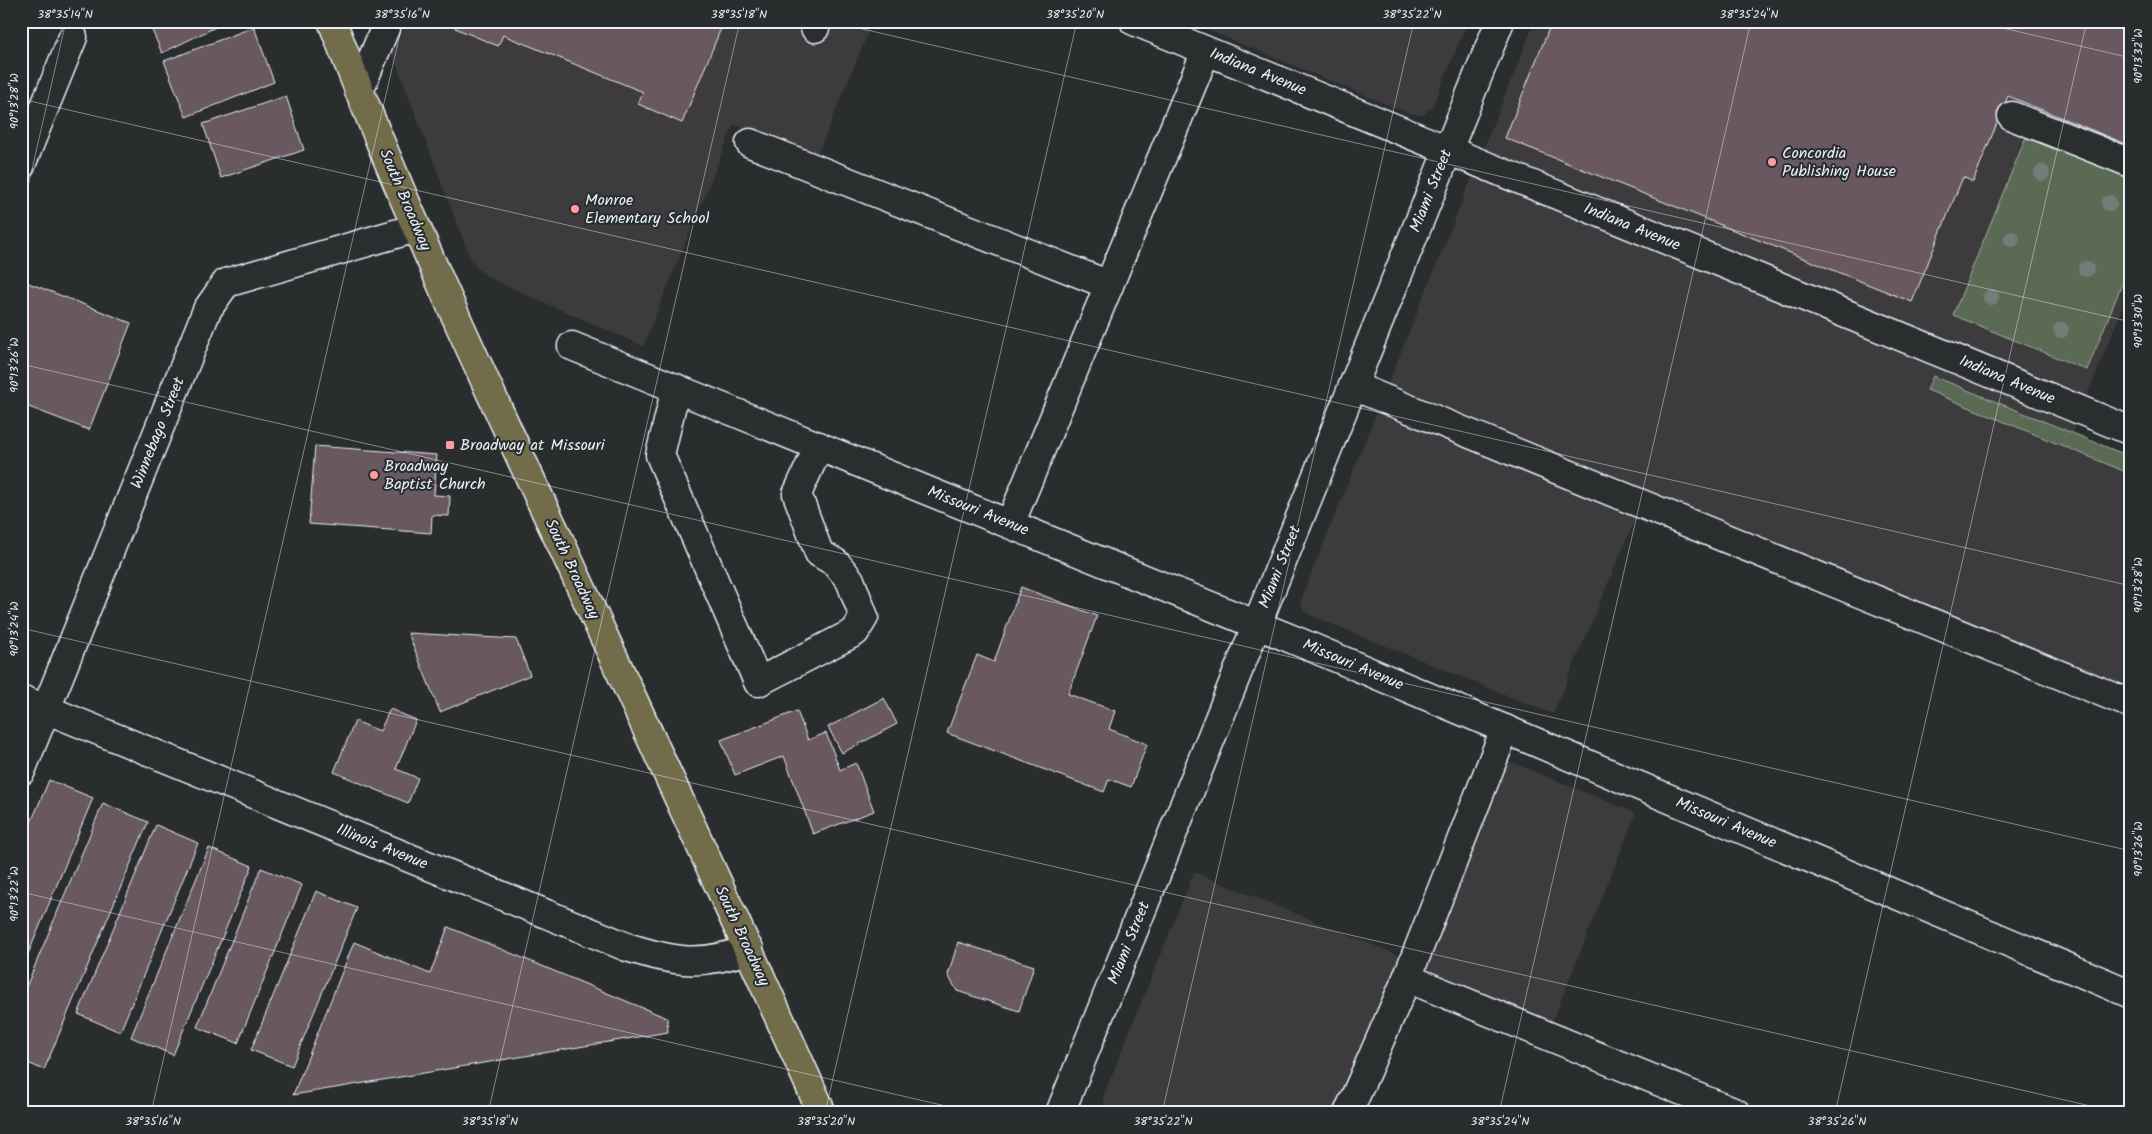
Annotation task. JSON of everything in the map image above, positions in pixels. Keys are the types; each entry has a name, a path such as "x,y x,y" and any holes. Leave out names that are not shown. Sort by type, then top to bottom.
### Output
{"main road":[{"name":"South Broadway","path":"332,21 359,91 450,307 749,949 822,1113"}],"street":[{"path":"359,91 388,21"},
{"name":"Indiana Avenue","path":"1134,21 2131,431"},
{"name":"Miami Street","path":"1060,1113 1500,21"},
{"path":"21,165 74,37"},
{"path":"1010,524 1206,51"},
{"path":"2012,116 2131,163"},
{"path":"750,143 1109,285"},
{"name":"Winnebago Street","path":"21,771 207,310 226,283 416,228"},
{"name":"Missouri Avenue","path":"572,346 1256,625 2131,994"},
{"path":"1353,386 2131,704"},
{"path":"676,388 660,455 758,682 855,632 864,617 850,580 836,563 819,553 797,494 819,446"},
{"name":"Illinois Avenue","path":"21,699 627,947 663,959 697,962 726,958 749,949"},
{"path":"1348,1113 1407,978 1505,729"},
{"path":"1407,978 1736,1113"}],"shaded area":[{"name":"Monroe Elementary School","path":"406,21 873,21 816,158 734,124 643,346 496,281 482,273 471,260 392,53"},
{"path":"1186,21 1468,21 1433,106 1423,115 1410,114"},
{"path":"1535,21 2131,21 2131,287 2072,433 2131,457 2131,692 1644,498 1553,714 1312,616 1303,610 1301,602 1304,592"},
{"path":"1506,760 1636,813 1551,1025 1421,972"},
{"path":"1194,872 1400,956 1337,1113 1116,1113 1109,1110 1105,1104 1103,1097"}],"green space":[{"path":"2028,132 2131,175 2131,262 2087,370 1953,315"},
{"path":"1933,376 2131,457 2131,474 1927,390"}],"building":[{"path":"148,21 228,21 162,53"},
{"path":"458,21 724,21 682,123 638,104 643,92 503,35 498,46 455,28"},
{"name":"Concordia Publishing House","path":"1552,21 2131,21 2131,146 2008,96 1973,182 1963,177 1912,302 1505,138"},
{"path":"254,27 274,82 186,117 164,61"},
{"path":"286,96 304,150 221,178 203,124"},
{"path":"21,280 131,323 89,430 21,404"},
{"name":"Broadway Baptist Church","path":"315,446 437,455 434,495 450,496 449,516 432,515 431,533 309,524"},
{"path":"1021,587 1097,616 1068,694 1115,711 1109,729 1147,744 1131,787 1109,779 1104,792 947,733 977,655 994,662"},
{"path":"408,633 516,639 530,675 440,712"},
{"path":"884,698 897,724 842,753 828,727"},
{"path":"390,709 416,720 396,769 418,778 408,803 334,772 355,721 380,731"},
{"path":"797,711 808,740 826,733 840,770 856,763 874,811 813,834 784,756 735,775 721,740"},
{"path":"49,780 93,798 21,971 21,846"},
{"path":"103,803 148,822 44,1070 21,1060 21,999"},
{"path":"156,825 198,843 120,1032 78,1014"},
{"path":"209,848 252,866 173,1055 131,1037"},
{"path":"261,868 302,885 238,1043 197,1027"},
{"path":"316,891 357,908 292,1066 251,1050"},
{"path":"448,927 667,1018 668,1032 293,1095 354,942 430,974"},
{"path":"958,942 1034,966 1019,1011 957,991 948,975"}],"place":[{"name":"Concordia Publishing House","path":"1772,162"},
{"name":"Monroe Elementary School","path":"575,209"},
{"name":"Broadway at Missouri","path":"450,445"},
{"name":"Broadway Baptist Church","path":"374,475"}]}
